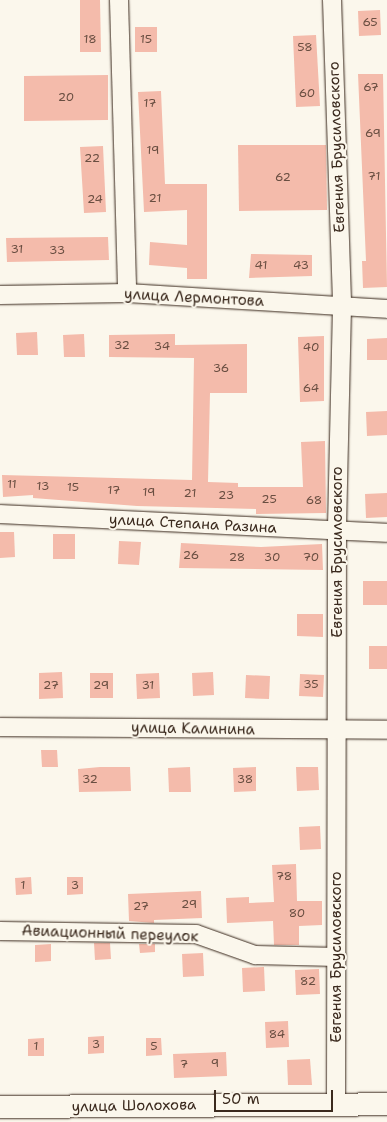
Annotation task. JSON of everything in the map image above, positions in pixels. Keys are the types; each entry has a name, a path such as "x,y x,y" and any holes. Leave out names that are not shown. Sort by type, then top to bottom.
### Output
{"street":[{"path":"119,0 127,293"},
{"name":"Евгения Брусиловского","path":"332,0 342,306 337,532 339,730 336,1104"},
{"name":"улица Лермонтова","path":"0,294 127,293 387,309"},
{"name":"улица Степана Разина","path":"0,514 387,533"},
{"name":"улица Калинина","path":"0,727 387,730"},
{"name":"Авиационный переулок","path":"0,931 196,934 255,955 337,957"},
{"name":"улица Шолохова","path":"0,1107 387,1104"}],"building":[{"path":"80,0 100,0 101,52 80,52"},
{"path":"380,10 381,35 359,36 358,11"},
{"path":"135,27 157,27 157,52 135,52"},
{"path":"316,35 320,106 296,107 293,36"},
{"path":"358,74 383,74 387,287 363,288 362,261 366,261"},
{"path":"108,75 108,120 24,121 24,76"},
{"path":"161,91 165,184 207,184 207,279 187,279 187,268 149,265 150,242 187,245 187,210 144,212 138,92"},
{"path":"238,145 326,145 327,210 239,211"},
{"path":"103,146 106,212 84,213 80,147"},
{"path":"108,237 109,260 7,262 6,238"},
{"path":"251,254 312,255 312,276 249,278"},
{"path":"37,332 38,355 17,355 16,333"},
{"path":"84,334 85,357 64,357 63,335"},
{"path":"175,334 175,345 247,344 247,393 210,393 208,482 238,483 238,487 303,487 301,442 325,441 326,513 256,514 256,509 137,506 33,498 33,495 3,497 2,475 192,480 194,358 109,357 109,335"},
{"path":"324,336 324,401 300,402 298,337"},
{"path":"387,338 387,360 367,360 367,339"},
{"path":"387,411 387,435 367,436 366,412"},
{"path":"387,493 387,517 366,518 365,494"},
{"path":"0,532 14,532 15,557 0,558"},
{"path":"53,534 75,534 75,559 53,559"},
{"path":"119,541 141,542 139,565 118,564"},
{"path":"181,543 261,547 322,544 323,570 179,568"},
{"path":"363,581 387,581 387,605 363,605"},
{"path":"297,614 323,614 323,637 297,636"},
{"path":"369,646 387,646 387,669 369,669"},
{"path":"62,672 63,698 39,699 39,673"},
{"path":"213,672 214,695 193,696 192,673"},
{"path":"90,673 113,673 113,698 90,698"},
{"path":"159,673 160,698 137,699 136,674"},
{"path":"300,674 324,675 323,697 299,696"},
{"path":"246,675 270,676 269,699 245,698"},
{"path":"41,750 57,750 58,767 42,767"},
{"path":"130,767 131,791 79,792 78,769"},
{"path":"190,767 191,792 169,792 168,768"},
{"path":"256,767 256,791 234,792 233,768"},
{"path":"296,767 318,767 319,790 297,791"},
{"path":"320,826 321,849 300,850 299,827"},
{"path":"296,864 297,901 322,901 322,925 299,926 299,945 274,945 273,921 227,923 226,898 249,897 249,903 274,902 272,865"},
{"path":"31,877 32,894 16,895 15,878"},
{"path":"67,877 83,877 83,894 67,895"},
{"path":"201,891 202,918 154,920 154,923 129,921 128,894"},
{"path":"94,943 110,943 111,959 95,960"},
{"path":"51,944 51,961 35,962 35,945"},
{"path":"139,944 155,944 155,952 140,953"},
{"path":"203,953 204,976 183,977 182,954"},
{"path":"264,967 265,991 243,992 242,968"},
{"path":"319,969 320,994 296,995 295,970"},
{"path":"288,1021 289,1047 266,1048 265,1022"},
{"path":"104,1036 104,1053 88,1054 88,1037"},
{"path":"44,1038 44,1056 28,1056 28,1039"},
{"path":"146,1038 161,1038 162,1055 146,1056"},
{"path":"226,1052 227,1076 174,1078 173,1054"},
{"path":"310,1059 312,1085 288,1085 287,1060"}]}
